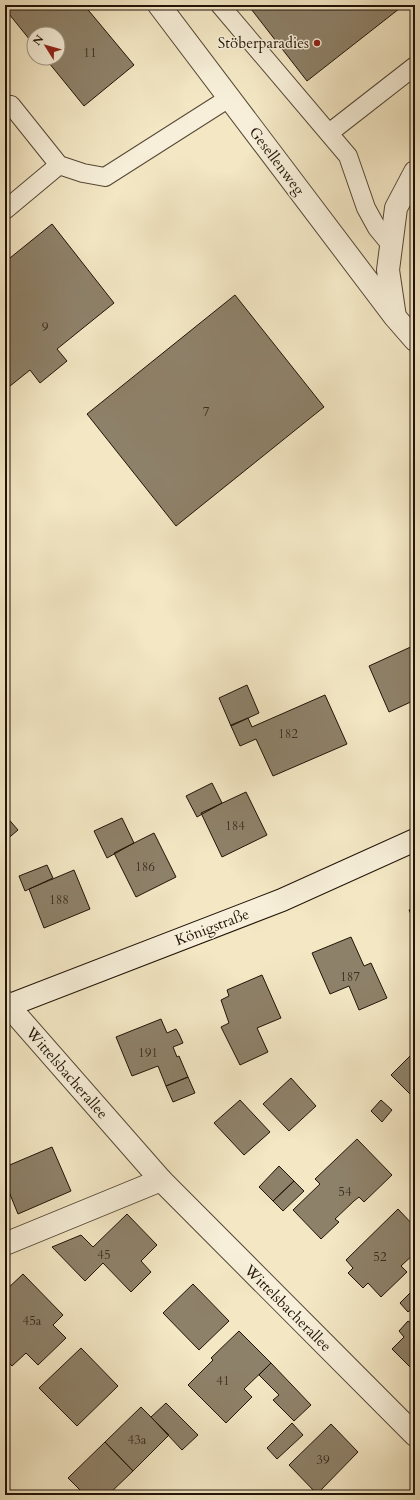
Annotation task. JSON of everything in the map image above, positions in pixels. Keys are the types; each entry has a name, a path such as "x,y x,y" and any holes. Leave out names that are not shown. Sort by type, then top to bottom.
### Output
{"street":[{"name":"Gesellenweg","path":"159,5 395,316 415,340"},
{"path":"395,316 388,270 396,208 415,172"},
{"name":"Königstraße","path":"6,1005 282,900 415,840"},
{"name":"Wittelsbacherallee","path":"6,1005 161,1180 415,1436"},
{"path":"5,1244 161,1180"}],"lane":[{"path":"220,5 348,156 366,208 377,228 391,245"},
{"path":"329,133 415,66"},
{"path":"11,105 59,164 83,173 105,177 229,98"},
{"path":"5,210 59,164"}],"building":[{"path":"5,5 84,5 134,65 84,106 52,66 66,66 66,26 26,26 26,35 5,9"},
{"name":"Stöberparadies","path":"248,5 404,5 307,81"},
{"path":"52,224 114,303 57,349 67,361 40,383 30,370 5,390 5,262"},
{"path":"235,295 324,407 176,526 87,414"},
{"path":"415,645 415,700 389,712 369,666"},
{"path":"247,685 259,713 231,726 219,698"},
{"path":"325,695 347,744 273,776 256,739 240,746 231,725 248,718 252,727"},
{"path":"212,783 222,803 197,817 186,796"},
{"path":"246,792 267,835 222,857 201,813"},
{"path":"5,815 18,830 5,841"},
{"path":"122,818 134,843 107,858 94,831"},
{"path":"154,833 176,877 136,897 114,853"},
{"path":"47,865 53,878 25,891 19,876"},
{"path":"74,870 90,909 44,928 29,889"},
{"path":"415,907 415,923 409,910"},
{"path":"351,937 364,966 371,963 387,998 359,1010 349,986 330,994 312,953"},
{"path":"262,975 281,1018 257,1028 268,1052 240,1065 221,1027 229,1023 221,1000 229,996 227,990"},
{"path":"161,1019 167,1033 176,1029 179,1034 183,1043 173,1047 177,1057 179,1056 188,1077 166,1086 158,1066 132,1076 116,1037"},
{"path":"415,1051 415,1099 391,1075"},
{"path":"188,1077 195,1093 173,1102 166,1086"},
{"path":"291,1078 316,1106 289,1131 263,1104"},
{"path":"240,1100 270,1132 244,1155 214,1123"},
{"path":"381,1100 392,1110 382,1122 371,1111"},
{"path":"357,1139 392,1175 364,1202 359,1197 354,1201 335,1219 339,1222 321,1239 293,1210 320,1184 315,1179"},
{"path":"52,1147 71,1191 18,1214 5,1182 5,1167"},
{"path":"279,1166 294,1181 273,1201 259,1187"},
{"path":"294,1181 304,1191 283,1211 273,1201"},
{"path":"398,1209 415,1227 415,1253 401,1266 407,1272 381,1297 368,1283 363,1288 348,1273 353,1268 346,1260"},
{"path":"127,1214 157,1245 141,1261 151,1272 131,1292 103,1263 85,1281 52,1247 81,1235 93,1247"},
{"path":"23,1274 63,1315 53,1325 66,1338 38,1365 26,1353 12,1366 5,1359 5,1291"},
{"path":"193,1284 229,1321 199,1350 163,1313"},
{"path":"412,1291 415,1294 415,1306 408,1312 400,1303"},
{"path":"408,1321 415,1326 415,1372 392,1349 404,1337 399,1331"},
{"path":"239,1331 271,1363 244,1389 252,1397 226,1423 188,1385 213,1360 211,1358"},
{"path":"81,1348 118,1386 77,1426 39,1388"},
{"path":"271,1363 311,1405 294,1421 273,1400 279,1395 259,1375"},
{"path":"166,1403 198,1435 182,1450 151,1417"},
{"path":"141,1407 169,1435 133,1471 105,1442"},
{"path":"292,1423 303,1435 277,1459 267,1448"},
{"path":"331,1424 358,1452 317,1494 289,1465"},
{"path":"105,1442 133,1471 108,1495 85,1495 68,1478"}],"place":[{"name":"Stöberparadies","path":"317,43"}]}
